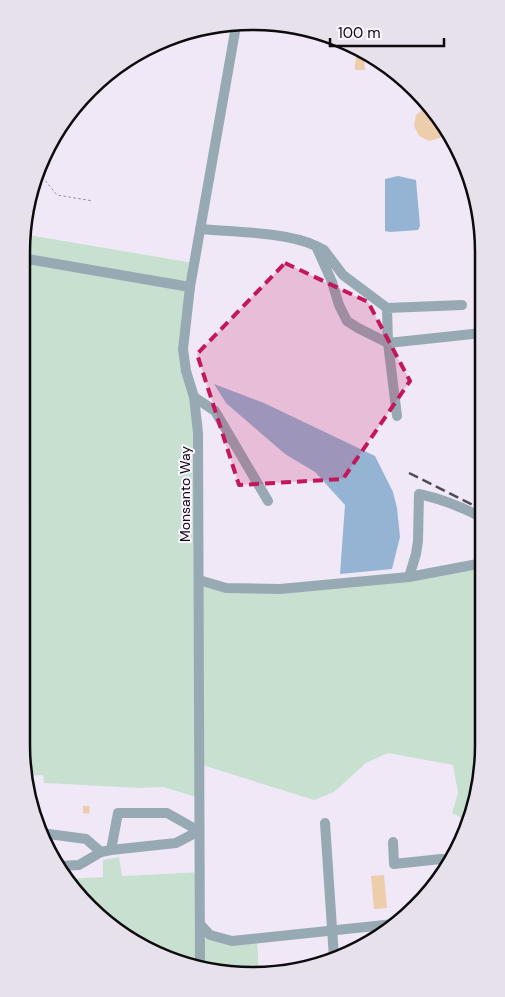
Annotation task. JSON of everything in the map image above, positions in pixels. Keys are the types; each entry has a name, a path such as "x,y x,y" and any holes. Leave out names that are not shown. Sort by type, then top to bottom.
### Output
{"street":[{"name":"Monsanto Way","path":"200,960 198,433 194,397 186,371 183,349 190,287 235,30"},
{"path":"200,229 261,234 308,242 324,250 343,275 387,308 462,305"},
{"path":"316,246 332,282 339,306 347,320 358,328 388,343 475,334"},
{"path":"30,259 190,287"},
{"path":"387,308 388,343 397,416"},
{"path":"194,397 215,411 268,501"},
{"path":"409,577 417,548 419,494 439,498 475,514"},
{"path":"198,580 226,588 280,589 409,577 475,565"},
{"path":"106,851 118,814 167,813 199,831"},
{"path":"325,823 334,952"},
{"path":"66,866 79,865 106,851 176,843 199,831"},
{"path":"49,834 86,838 106,851"},
{"path":"393,842 394,864 443,859"},
{"path":"200,924 210,935 232,941 383,925"}],"path":[{"path":"43,178 57,195 93,201"}],"highlighted area":[{"path":"285,263 368,302 410,381 343,479 239,485 197,354"}],"shaded area":[{"path":"267,30 296,34 338,47 376,67 410,95 438,129 452,154 463,181 473,223 475,238 475,565 409,577 226,588 199,580 186,371 194,263 30,235 34,209 42,181 60,141 85,106 117,76 154,53 181,42 223,32"},
{"path":"388,753 453,765 458,793 452,813 462,818 452,843 438,868 420,891 399,912 376,930 351,944 324,955 296,963 267,967 258,967 256,939 232,941 200,924 199,872 121,876 119,858 104,877 75,878 60,856 47,830 34,788 32,776 43,775 44,783 140,788 163,787 199,798 199,763 334,792 366,763"}],"green space":[{"path":"30,235 194,263 183,349 194,397 199,580 226,588 280,589 475,564 475,759 471,788 462,818 452,813 458,793 453,765 388,753 366,763 334,792 314,800 199,764 199,798 163,787 140,788 44,783 43,775 32,776 30,759"},
{"path":"119,857 122,876 200,872 200,924 210,935 257,939 259,967 238,967 209,963 167,950 129,930 95,902 75,879 103,877 103,860"}],"water":[{"path":"398,176 416,180 420,226 418,230 385,231 385,179"},
{"path":"214,384 264,403 375,456 393,492 397,508 400,537 392,569 340,574 345,505 315,472 285,454 226,403"}],"building":[{"path":"356,55 364,60 365,70 355,70"},
{"path":"423,110 438,129 442,136 440,138 429,141 419,136 414,126 416,115"},
{"path":"83,806 90,806 89,814 83,813"},
{"path":"384,875 387,908 374,909 371,876"}],"railway":[{"path":"409,473 475,506"}]}
